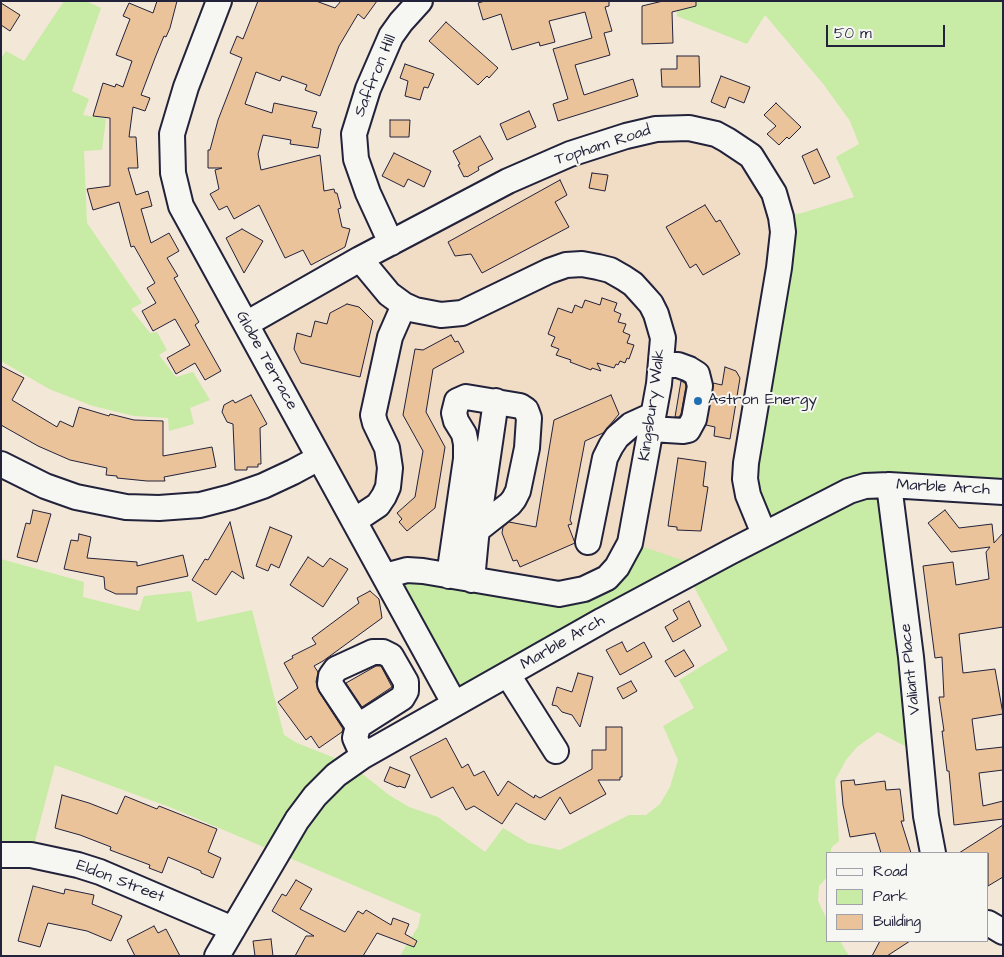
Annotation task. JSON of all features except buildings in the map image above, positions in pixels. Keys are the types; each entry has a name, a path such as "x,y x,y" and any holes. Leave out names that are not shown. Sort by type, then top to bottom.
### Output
{"street":[{"name":"Globe Terrace","path":"219,1 179,108 172,134 172,164 181,206 454,703"},
{"name":"Saffron Hill","path":"391,243 368,193 356,159 354,134 368,88 391,36 400,22 420,1"},
{"name":"Topham Road","path":"246,324 360,259 508,180 570,154 626,136 656,129 689,128 704,130 727,140 751,156 774,193 780,210 783,232 779,268 746,463 745,479 748,495 764,534"},
{"name":"Kingsbury Walk","path":"360,259 389,294 404,305 428,313 453,315 462,313 548,271 566,265 582,264 610,270 633,284 651,304 663,338 662,364 630,543 607,578 584,589 559,594 407,570 385,576"},
{"path":"354,521 378,505 388,487 390,468 387,448 373,415 390,337 404,305"},
{"path":"588,542 606,458 617,437 630,425 652,422 683,431 688,430 694,418 700,386 697,374 678,365 662,364"},
{"path":"449,576 466,459 464,434 454,417 455,406 457,402 466,397 520,406 526,410 529,418 529,432 518,491 510,504 477,530"},
{"path":"472,580 477,530 496,401"},
{"path":"1,464 45,486 76,497 126,507 158,508 200,505 231,497 270,482 319,458"},
{"name":"Marble Arch","path":"217,956 287,836 315,796 336,775 363,756 454,703 508,675 612,616 764,534 856,488 889,485 1003,492"},
{"name":"Valiant Place","path":"889,485 911,657 926,816 933,852"},
{"path":"508,675 556,751"},
{"path":"358,726 355,738 363,756"},
{"name":"Eldon Street","path":"1,855 31,855 78,865 100,872 233,929"},
{"path":"989,924 1003,932"}],"shaded area":[{"path":"626,136 727,139 773,192 759,525 729,552 584,587 384,576 245,325 360,260"}],"green space":[{"path":"64,1 86,1 101,8 72,91 89,99 83,115 106,119 102,150 84,151 87,223 142,303 131,309 150,333 157,332 167,350 159,355 176,377 193,372 210,400 190,408 194,424 169,431 168,418 134,416 93,406 49,389 1,361 1,58 6,51 24,61"},
{"path":"677,1 1003,1 1003,491 890,485 920,746 905,746 878,732 857,747 846,760 835,780 839,841 831,848 831,852 826,852 826,878 819,886 818,901 826,918 826,942 841,942 849,956 402,956 401,954 418,927 421,914 172,808 55,765 31,856 1,855 1,559 84,582 83,597 139,611 144,596 191,591 197,622 252,610 284,735 297,743 350,764 389,795 409,807 438,817 485,852 503,828 528,843 560,850 629,815 646,815 660,804 670,787 678,760 663,726 694,708 679,680 728,650 687,574 453,703 384,576 584,587 629,542 688,562 763,535 752,508 781,217 802,213 854,197 836,157 859,144 850,121 824,85 765,15 747,44 677,16"}],"place":[{"name":"Astron Energy","path":"698,401"}]}
